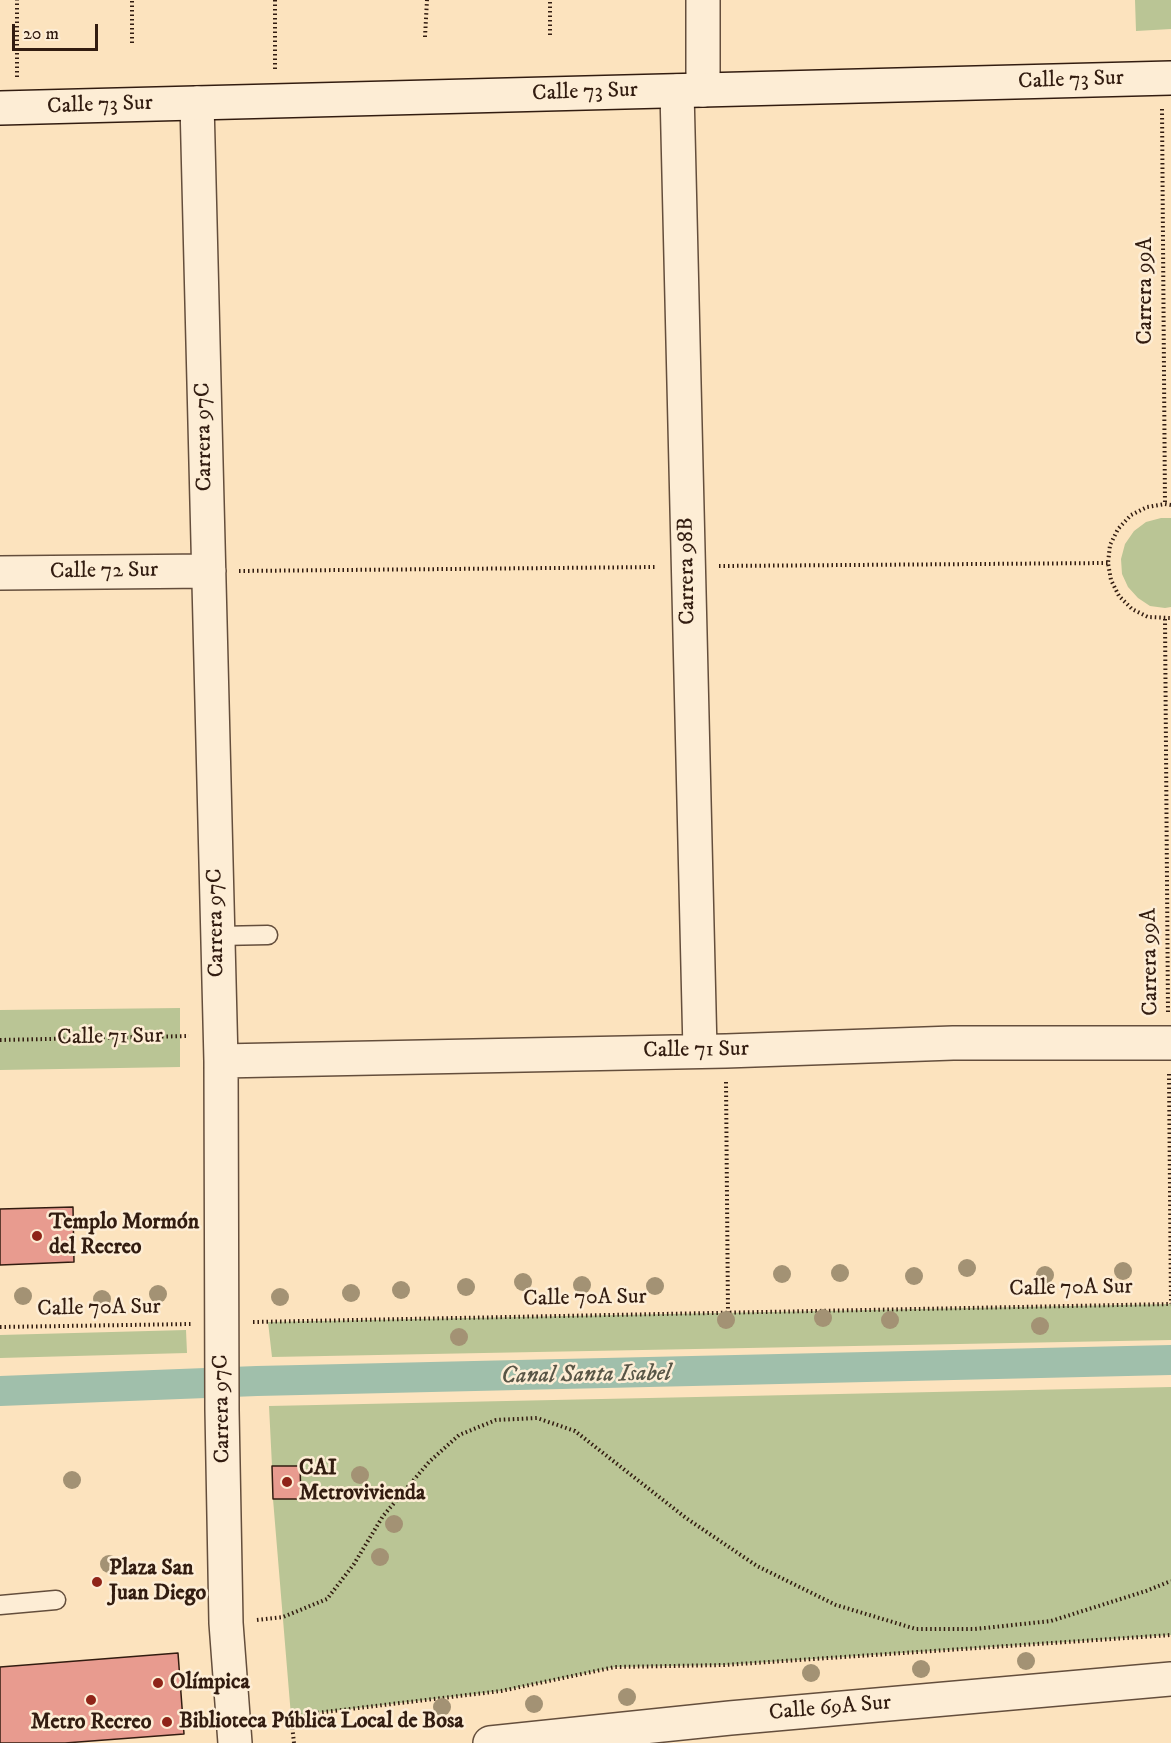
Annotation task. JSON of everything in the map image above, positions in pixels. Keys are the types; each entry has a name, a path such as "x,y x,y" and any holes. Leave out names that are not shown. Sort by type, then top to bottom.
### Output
{"street":[{"name":"Carrera 98B","path":"704,0 690,90 713,1051"},
{"name":"Calle 73 Sur","path":"9,108 1168,78"},
{"name":"Carrera 97C","path":"197,103 218,936 226,1623 235,1743"},
{"name":"Calle 72 Sur","path":"0,573 208,571"},
{"name":"Calle 71 Sur","path":"220,1048 713,1051 953,1043 1170,1043"},
{"name":"Calle 69A Sur","path":"490,1743 731,1731 1171,1678"}],"lane":[{"path":"218,936 268,935"},
{"path":"0,1605 56,1600"}],"path":[{"path":"9,108 17,0"},
{"path":"132,0 132,43"},
{"path":"275,0 275,101"},
{"path":"425,37 427,0"},
{"path":"550,0 550,34"},
{"name":"Carrera 99A","path":"1165,504 1161,111 1168,78"},
{"path":"1171,505 1147,507 1131,515 1118,529 1110,545 1108,563 1111,580 1119,596 1132,609 1148,616 1171,618"},
{"name":"Carrera 99A","path":"1165,619 1171,1304"},
{"name":"Calle 71 Sur","path":"0,1040 220,1048"},
{"path":"713,1051 728,1313"},
{"name":"Calle 70A Sur","path":"0,1327 1171,1304"},
{"path":"226,1623 283,1617 327,1599 354,1564 383,1516 429,1462 459,1435 496,1420 537,1418 575,1431 686,1518 757,1566 836,1605 916,1629 975,1629 1051,1621 1146,1592 1171,1581"},
{"path":"294,1743 291,1716 501,1691 615,1667 724,1665 1171,1635"}],"green space":[{"path":"1135,0 1171,0 1171,29 1136,31"},
{"path":"1171,518 1171,607 1165,608 1150,606 1128,587 1122,574 1121,559 1125,544 1134,531 1146,522"},
{"path":"180,1008 180,1067 0,1070 0,1010"},
{"path":"1171,1304 1171,1340 272,1357 268,1322"},
{"path":"186,1330 187,1353 0,1358 0,1335"},
{"path":"1171,1387 1171,1635 724,1665 615,1667 501,1691 291,1716 273,1499 301,1499 300,1466 272,1466 269,1406"}],"building":[{"name":"Templo Mormón del Recreo","path":"73,1207 74,1262 0,1265 0,1209"},
{"name":"CAI Metrovivienda","path":"272,1466 300,1466 301,1499 273,1499"},
{"name":"Metro Recreo","path":"178,1653 184,1734 65,1743 0,1743 0,1667"}],"waterway":[{"name":"Canal Santa Isabel","path":"0,1391 257,1381 1171,1360"}],"place":[{"name":"Templo Mormón del Recreo","path":"37,1236"},
{"name":"CAI Metrovivienda","path":"287,1482"},
{"name":"Plaza San Juan Diego","path":"97,1582"},
{"name":"Olímpica","path":"158,1683"},
{"name":"Metro Recreo","path":"91,1700"},
{"name":"Biblioteca Pública Local de Bosa","path":"167,1722"}]}
